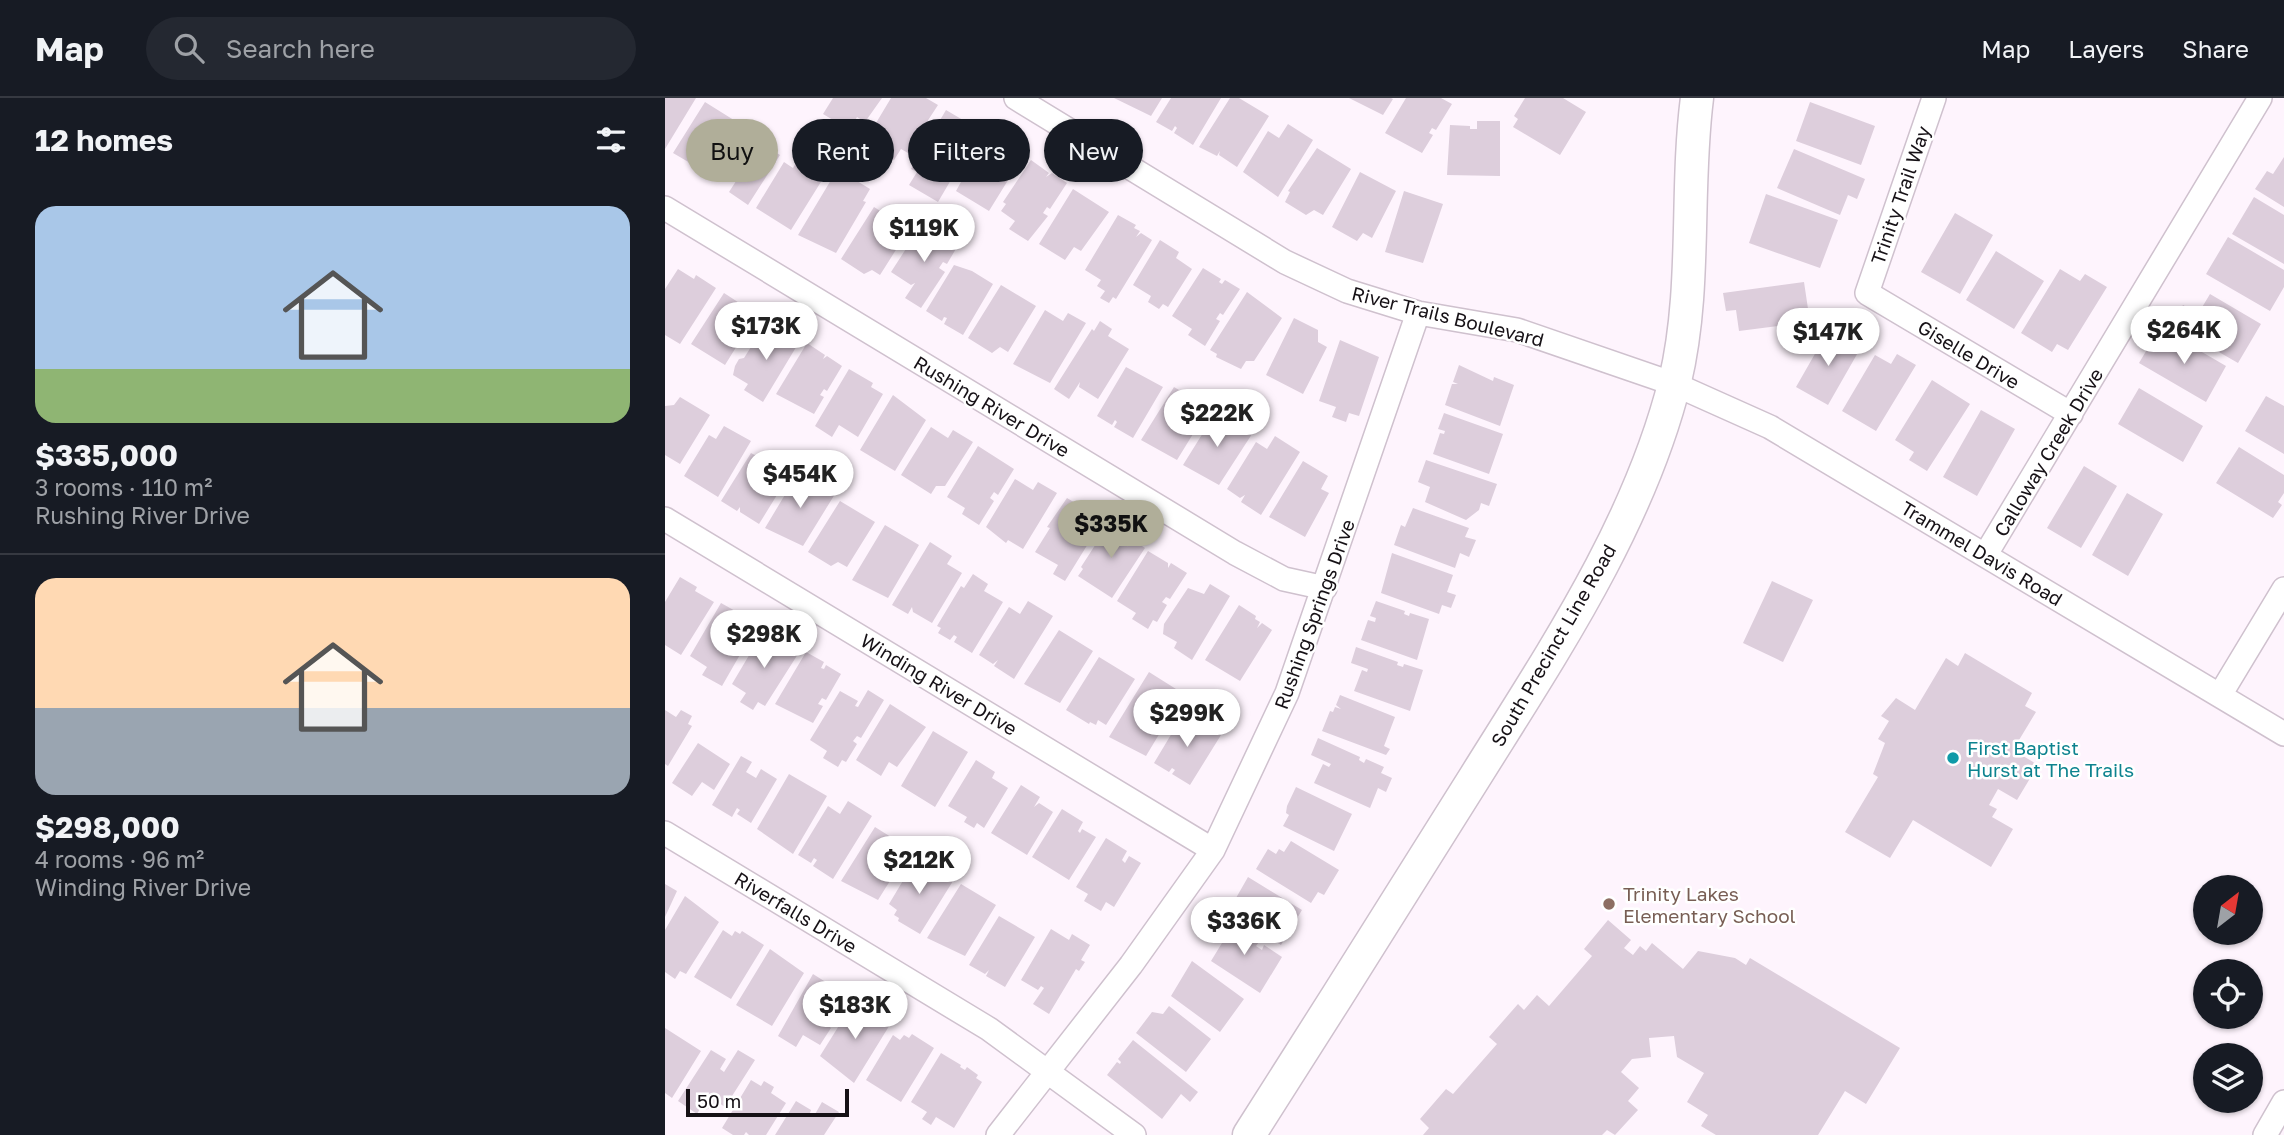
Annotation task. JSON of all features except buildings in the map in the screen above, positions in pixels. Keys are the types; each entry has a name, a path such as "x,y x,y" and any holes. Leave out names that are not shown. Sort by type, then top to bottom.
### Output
{"main road":[{"name":"South Precinct Line Road","path":"1249,1135 1502,734 1597,574 1640,492 1681,355 1697,98"}],"street":[{"name":"River Trails Boulevard","path":"1016,98 1286,262 1347,291 1418,313 1517,330 1674,384"},
{"name":"Trinity Trail Way","path":"1867,293 1934,98"},
{"name":"Calloway Creek Drive","path":"1986,554 2260,98"},
{"name":"Rushing River Drive","path":"665,208 1235,553 1284,579 1325,588"},
{"name":"Giselle Drive","path":"1867,293 2071,415"},
{"name":"Rushing Springs Drive","path":"998,1135 1131,965 1213,850 1287,693 1418,313"},
{"name":"Trammel Davis Road","path":"1674,384 1770,427 2284,734"},
{"name":"Winding River Drive","path":"665,519 1213,850"},
{"path":"2220,695 2284,589"},
{"name":"Riverfalls Drive","path":"665,833 989,1029 1134,1135"},
{"path":"2265,1135 2284,1102"}],"place":[{"name":"First Baptist Hurst at The Trails","path":"1953,758"},
{"name":"Trinity Lakes Elementary School","path":"1609,904"}]}
